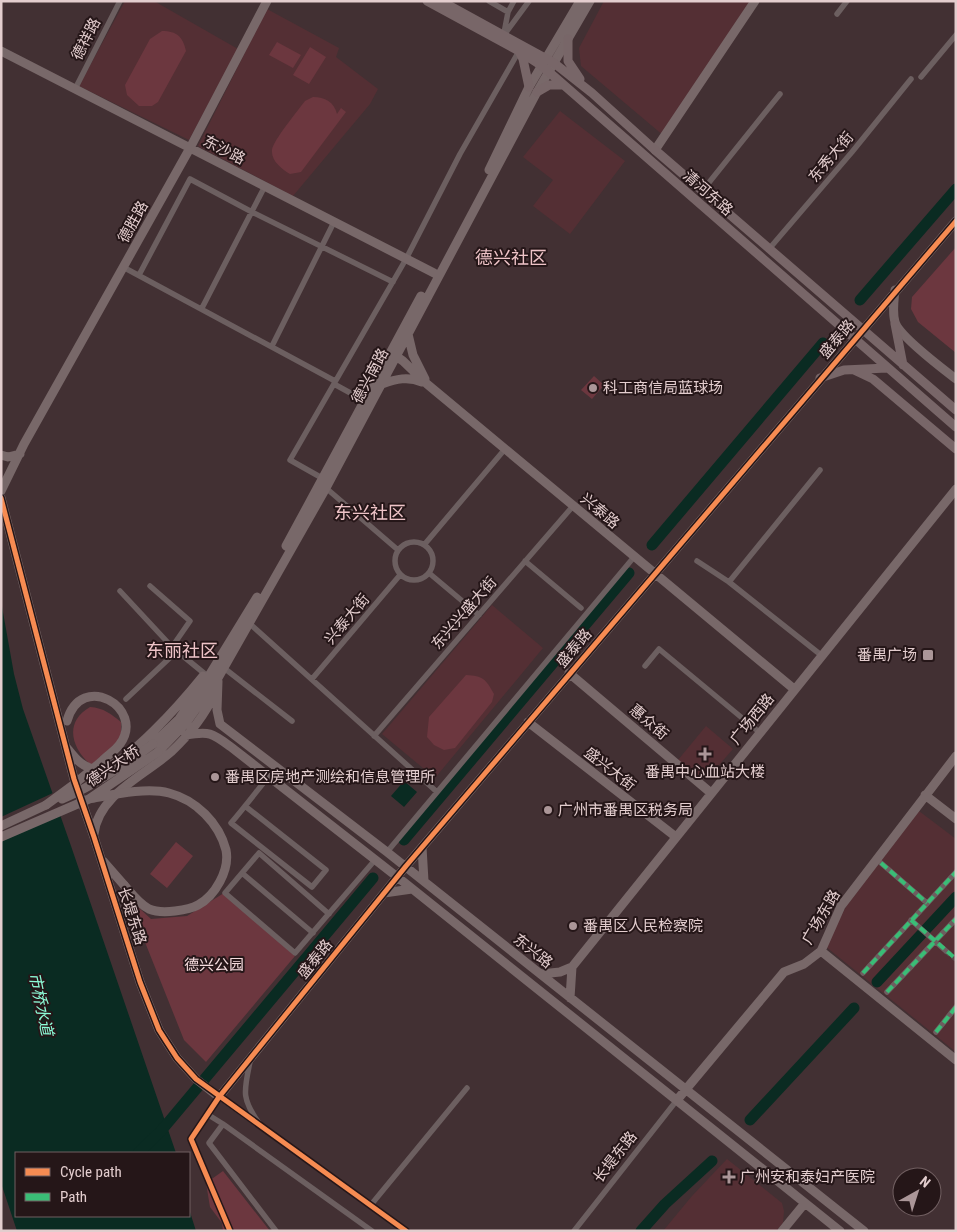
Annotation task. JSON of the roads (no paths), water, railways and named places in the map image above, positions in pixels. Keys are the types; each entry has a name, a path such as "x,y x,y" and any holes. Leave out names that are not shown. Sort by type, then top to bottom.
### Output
{"main road":[{"name":"清河东路","path":"427,1 518,51 548,65 563,85 583,103 819,310 956,427"},
{"name":"清河东路","path":"440,1 504,35 592,92 655,150 956,410"},
{"path":"568,39 568,61 579,78 592,92 583,103"},
{"path":"518,51 523,59 533,90 549,85 563,85"},
{"path":"819,310 828,299"},
{"path":"895,324 903,365"},
{"path":"820,378 844,370 887,368"},
{"path":"854,370 873,379 956,449"},
{"path":"915,415 925,401"}],"street":[{"name":"德祥路","path":"75,89 120,1"},
{"name":"德胜路","path":"1,491 190,148 267,1"},
{"path":"489,1 508,12"},
{"path":"504,35 508,12 514,1"},
{"path":"504,35 529,1"},
{"name":"德兴南路","path":"156,748 186,723 224,668 326,488 382,384 394,354 434,273 548,65 580,1"},
{"name":"德兴南路","path":"548,65 568,39 590,1"},
{"path":"655,150 755,1"},
{"path":"837,14 847,1"},
{"path":"921,77 956,34"},
{"name":"东沙路","path":"1,51 434,273"},
{"path":"322,478 290,460 406,259 460,154 518,51"},
{"name":"东秀大街","path":"769,249 852,152 911,79"},
{"name":"德兴南路","path":"156,748 202,687 268,578 364,401 408,334 533,90"},
{"path":"703,190 780,94"},
{"path":"139,275 190,179 393,282"},
{"path":"202,308 265,186"},
{"name":"盛泰路","path":"216,1095 250,1058 406,866 569,673 956,220"},
{"path":"272,346 334,222"},
{"path":"124,267 272,346 364,401"},
{"path":"895,290 893,306 895,324 914,344 956,379"},
{"path":"408,334 413,355 427,384"},
{"name":"兴泰路","path":"394,354 427,384 794,690"},
{"path":"382,384 392,380 414,378 427,384"},
{"path":"424,544 505,449"},
{"path":"1,455 8,457 20,454"},
{"path":"729,582 820,470"},
{"path":"326,488 398,550"},
{"name":"广场西路","path":"572,967 956,490"},
{"name":"长堤东路","path":"1,498 74,780 140,982 160,1030 177,1058 196,1079 406,1231"},
{"name":"东兴兴盛大街","path":"374,736 573,506"},
{"path":"407,543 424,544 431,552 433,558 429,573 424,577 412,580 400,575 394,561 398,550 407,543"},
{"path":"387,852 634,557"},
{"path":"525,561 581,608"},
{"path":"697,561 729,582 822,655"},
{"path":"429,573 479,614"},
{"name":"兴泰大街","path":"312,679 400,575"},
{"path":"126,699 174,649 190,621 150,586"},
{"path":"120,591 174,649 205,674"},
{"path":"249,623 437,792"},
{"path":"645,666 659,649 760,732"},
{"path":"124,787 113,787 104,780 104,772 159,727 224,650"},
{"path":"224,668 292,721"},
{"name":"惠众街","path":"569,673 712,793"},
{"name":"东兴路","path":"218,678 217,710 220,724 406,866 864,1231"},
{"path":"94,837 95,825 105,807 124,787 171,752 211,703 217,689"},
{"path":"46,805 79,782 120,744 126,728 124,716 107,698 91,696 79,701 74,706 67,721 65,745 81,764 88,768 98,770 108,767"},
{"name":"盛兴大街","path":"528,722 676,837"},
{"name":"东兴路","path":"186,735 201,732 212,733 269,776 840,1231"},
{"name":"德兴大桥","path":"1,837 89,799 156,748"},
{"name":"德兴大桥","path":"1,826 46,805 87,789 156,748"},
{"name":"广场东路","path":"677,1100 784,972 804,964 821,951 841,906 956,756"},
{"path":"245,806 326,870 312,888 231,823 269,776"},
{"path":"89,799 144,792 169,793 187,800 200,809 215,826 222,838 226,852 226,861 220,881 210,896 196,906 168,912 149,909 99,857"},
{"path":"925,795 956,819"},
{"path":"84,810 90,814 101,814"},
{"path":"356,844 364,834"},
{"path":"422,847 424,881"},
{"path":"329,914 259,854 225,893 295,954 375,860"},
{"path":"881,864 927,903"},
{"path":"862,973 956,872"},
{"path":"242,874 313,933"},
{"path":"384,893 412,889"},
{"path":"438,910 446,899"},
{"path":"887,992 956,919"},
{"path":"911,920 946,951"},
{"path":"821,951 956,1060"},
{"path":"541,974 560,972 572,967 570,998"},
{"path":"936,1032 956,1007"},
{"path":"250,1058 245,1084 245,1096 247,1105 262,1127"},
{"path":"370,1206 467,1088"},
{"path":"216,1095 207,1114 191,1139 230,1231"},
{"name":"长堤东路","path":"574,1231 677,1100"},
{"path":"207,1114 372,1231"},
{"path":"223,1124 209,1143 276,1231"},
{"path":"782,1231 804,1203"}],"water":[{"name":"市桥水道","path":"1,601 14,674 23,709 176,1152 15,1152 15,1217 190,1217 190,1212 196,1231 17,1231 1,1183"},
{"path":"404,781 417,792 404,807 391,796"}],"waterway":[{"path":"860,300 956,189"},
{"path":"652,545 823,343"},
{"path":"404,840 629,573"},
{"path":"139,1152 161,1131 373,878"},
{"path":"877,982 956,897"},
{"path":"750,1120 854,1008"},
{"path":"641,1231 665,1204 712,1161"}],"tunnel":[{"path":"946,951 956,959"}],"place":[{"name":"科工商信局蓝球场","path":"593,388"},
{"name":"番禺广场","path":"928,655"},
{"name":"番禺中心血站大楼","path":"705,754"},
{"name":"番禺区房地产测绘和信息管理所","path":"215,777"},
{"name":"广州市番禺区税务局","path":"548,810"},
{"name":"番禺区人民检察院","path":"573,926"},
{"name":"广州安和泰妇产医院","path":"729,1177"}],"district":[{"name":"德兴社区","path":"511,257"},
{"name":"东兴社区","path":"370,512"},
{"name":"东丽社区","path":"182,650"}],"park label":[{"name":"德兴公园","path":"214,965"}]}
